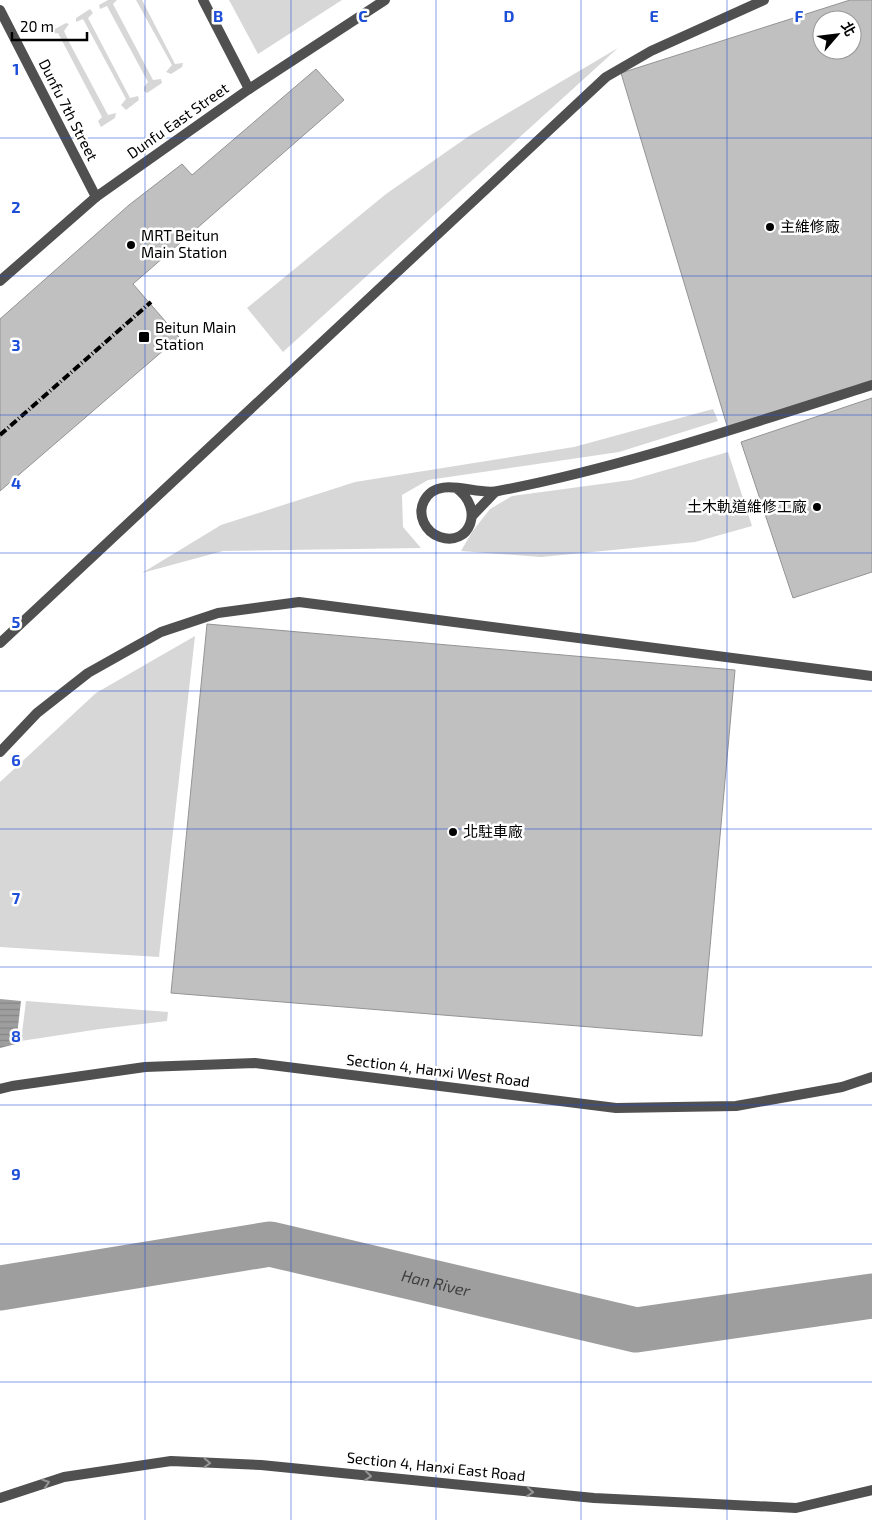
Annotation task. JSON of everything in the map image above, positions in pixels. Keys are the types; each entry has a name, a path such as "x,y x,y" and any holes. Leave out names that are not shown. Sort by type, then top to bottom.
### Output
{"street":[{"path":"203,0 249,89"},
{"name":"Dunfu East Street","path":"0,281 96,197 249,89 385,0"},
{"path":"0,643 606,77 651,51 764,0"},
{"name":"Dunfu 7th Street","path":"0,10 96,197"},
{"path":"495,492 473,515 466,530 451,538 442,538 427,529 421,514 426,498 439,488 495,492 663,451 872,385"},
{"path":"456,488 466,495 472,506 473,515"},
{"path":"0,752 37,713 88,673 161,632 218,613 299,602 872,676"},
{"name":"Section 4, Hanxi West Road","path":"0,1089 145,1066 255,1063 606,1106 736,1106 842,1087 872,1077"},
{"name":"Section 4, Hanxi East Road","path":"0,1498 64,1477 171,1461 261,1465 594,1498 766,1507 796,1508 872,1490"}],"shaded area":[{"path":"108,0 117,0 113,4 153,80 161,79 162,83 147,93 144,91 144,87 148,82 107,6 100,9 99,5"},
{"path":"136,0 142,0 175,64 183,63 182,67 171,74 166,72 172,65"},
{"path":"229,0 342,0 258,54"},
{"path":"90,9 93,13 88,18 130,98 138,96 139,100 126,110 121,105 126,99 83,19 76,22 76,18"},
{"path":"66,23 69,24 64,31 69,42 108,115 116,113 115,118 101,127 98,121 102,117 58,33 50,34 51,31"},
{"path":"618,48 283,352 247,308 386,194 469,136"},
{"path":"713,409 718,421 619,452 428,480 402,495 403,527 421,548 223,551 142,573 221,525 355,482 574,447"},
{"path":"728,452 752,526 695,542 541,557 461,551 472,532 490,509 512,496 631,480"},
{"path":"195,636 159,957 0,947 0,782 96,693"},
{"path":"0,999 21,1001 16,1044 0,1048"},
{"path":"26,1001 168,1012 167,1021 21,1041"}],"building":[{"name":"主維修廠","path":"850,0 872,0 872,381 728,429 621,73 812,12 812,60 862,60 862,10 819,10"},
{"name":"MRT Beitun Main Station","path":"316,69 344,100 133,284 179,337 0,491 0,319 129,205 182,164 192,175"},
{"name":"土木軌道維修工廠","path":"872,398 872,572 793,598 741,442"},
{"name":"北駐車廠","path":"207,624 735,670 702,1036 171,993"}],"waterway":[{"name":"Han River","path":"0,1288 270,1244 636,1330 872,1296"}],"railway":[{"path":"0,435 151,302"}],"place":[{"name":"主維修廠","path":"770,227"},
{"name":"MRT Beitun Main Station","path":"131,245"},
{"name":"Beitun Main Station","path":"144,337"},
{"name":"土木軌道維修工廠","path":"817,507"},
{"name":"北駐車廠","path":"453,832"}]}
